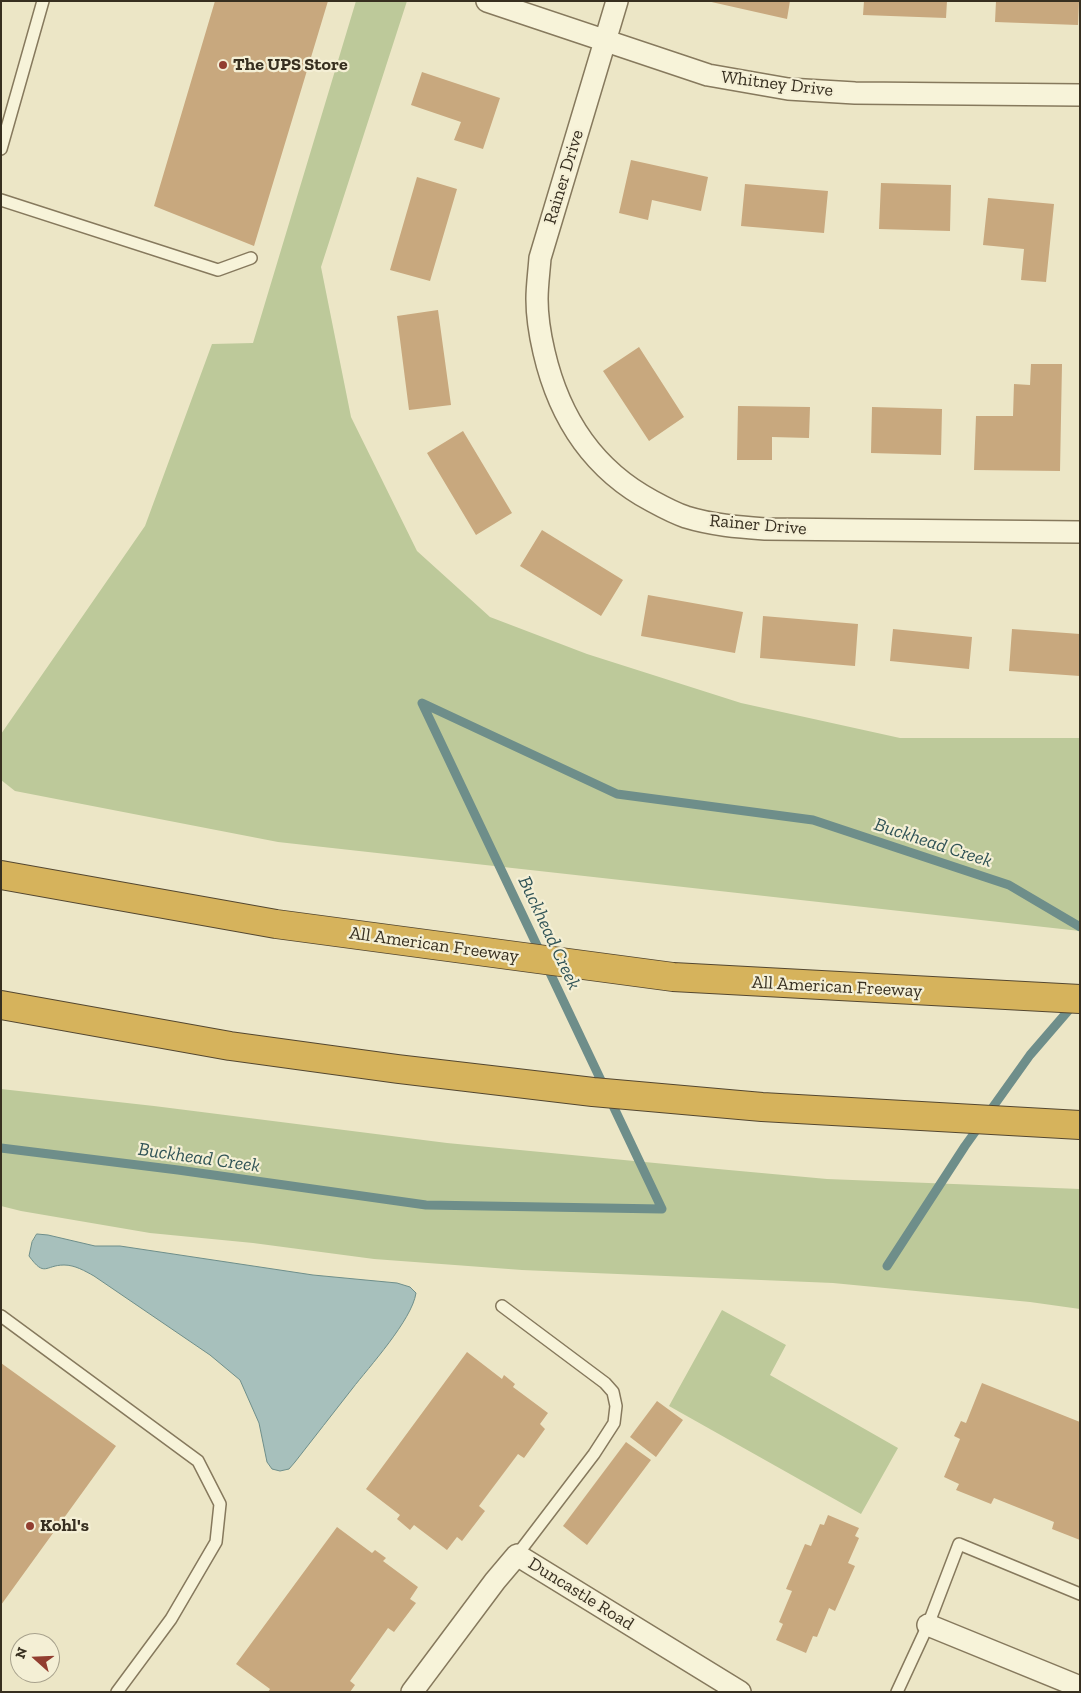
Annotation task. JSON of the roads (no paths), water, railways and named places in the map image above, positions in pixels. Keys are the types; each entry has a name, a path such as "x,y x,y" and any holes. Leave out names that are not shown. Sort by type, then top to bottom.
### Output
{"highway":[{"name":"All American Freeway","path":"1,875 276,924 673,977 1080,999"},
{"path":"1,1005 230,1046 594,1092 762,1106 1080,1125"}],"street":[{"name":"Whitney Drive","path":"487,1 708,75 788,89 855,93 1080,95"},
{"name":"Rainer Drive","path":"617,1 540,258 537,300 540,337 549,374 562,409 582,441 606,469 636,492 668,510 686,517 722,525 765,529 1080,532"},
{"name":"Duncastle Road","path":"412,1692 495,1581 517,1555 740,1692"},
{"path":"928,1625 1080,1686"}],"lane":[{"path":"1,149 43,1"},
{"path":"1,200 218,270 251,258"},
{"path":"502,1306 605,1383 613,1392 616,1406 614,1423 594,1454 517,1555"},
{"path":"1,1316 198,1461 220,1504 216,1542 171,1619 118,1692"},
{"path":"897,1692 928,1625 959,1544 1080,1594"}],"water":[{"path":"37,1234 95,1246 120,1246 313,1275 397,1283 410,1287 416,1293 407,1316 389,1343 295,1462 289,1469 280,1471 272,1469 267,1462 259,1423 240,1380 210,1355 94,1276 68,1265 45,1269 39,1267 29,1256 32,1242"}],"waterway":[{"name":"Buckhead Creek","path":"1,1148 178,1170 426,1205 662,1209 422,703 617,794 813,820 1009,885 1080,927"},
{"path":"887,1266 965,1146 1030,1055 1074,1004"}],"place":[{"name":"The UPS Store","path":"223,65"},
{"name":"Kohl's","path":"30,1526"}]}
